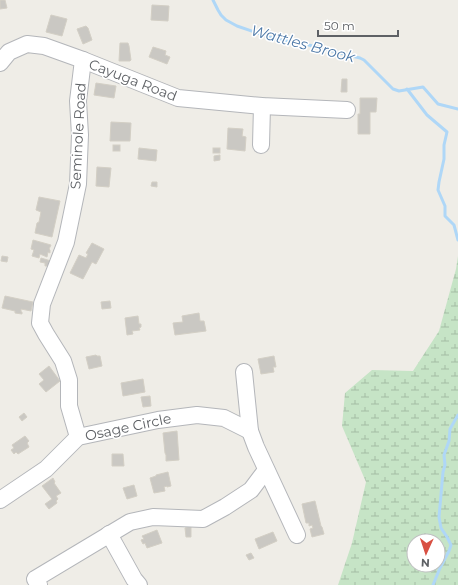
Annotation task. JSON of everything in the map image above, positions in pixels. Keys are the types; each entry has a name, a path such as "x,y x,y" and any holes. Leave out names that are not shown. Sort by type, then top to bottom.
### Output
{"street":[{"name":"Cayuga Road","path":"0,63 9,52 27,44 44,46 178,98 262,106 347,110"},
{"name":"Seminole Road","path":"78,437 69,406 69,380 63,361 40,323 42,304 66,242 78,184 80,135 78,101 83,60"},
{"path":"261,145 262,106"},
{"path":"244,372 250,431 256,448 297,535"},
{"name":"Osage Circle","path":"0,500 46,469 78,437 158,420 197,415 224,418 250,431"},
{"path":"37,582 109,534 130,522 153,517 203,519 251,490 266,470"},
{"path":"109,534 134,579 139,585"}],"green space":[{"path":"458,256 458,585 338,585 352,543 366,482 342,426 345,393 372,370 413,371 439,331 456,269"}],"building":[{"path":"0,0 5,0 7,8 0,9"},
{"path":"152,5 169,6 168,21 151,20"},
{"path":"51,15 67,19 62,36 46,32"},
{"path":"86,26 92,40 83,44 77,29"},
{"path":"120,43 128,43 130,61 119,61"},
{"path":"153,47 166,51 165,55 170,57 167,64 149,57"},
{"path":"342,79 347,79 347,92 341,92"},
{"path":"96,83 116,86 114,98 94,95"},
{"path":"360,98 377,98 376,112 370,112 370,134 358,134"},
{"path":"111,122 131,123 130,141 110,141"},
{"path":"228,128 243,129 242,136 246,137 245,151 227,149"},
{"path":"113,145 120,145 120,151 113,151"},
{"path":"139,148 157,150 156,161 138,159"},
{"path":"213,148 220,148 220,153 213,153"},
{"path":"220,155 220,160 214,161 214,156"},
{"path":"97,167 111,168 109,187 96,186"},
{"path":"152,182 157,182 157,187 151,186"},
{"path":"39,197 60,201 52,237 35,233 41,212 36,210"},
{"path":"33,240 51,245 49,249 50,253 48,252 47,257 40,254 39,258 32,256 34,250 31,249"},
{"path":"92,243 104,249 96,264 92,262 83,279 70,273 79,255 86,258 88,254 86,253"},
{"path":"2,256 8,257 7,262 1,261"},
{"path":"41,258 51,261 50,265 45,266 45,263 40,262"},
{"path":"5,296 33,302 31,311 21,309 22,314 2,308"},
{"path":"110,301 111,308 102,309 101,302"},
{"path":"199,313 200,321 204,321 206,331 175,335 173,323 183,322 182,316"},
{"path":"138,316 139,324 141,324 141,327 139,328 140,330 132,331 133,334 127,335 125,318"},
{"path":"96,355 100,356 102,366 89,369 86,357"},
{"path":"274,356 276,367 273,367 274,372 261,374 258,359"},
{"path":"49,366 60,381 46,392 39,384 44,380 39,374"},
{"path":"143,379 145,392 123,396 121,383"},
{"path":"150,396 151,406 143,407 141,397"},
{"path":"24,413 27,417 22,421 19,417"},
{"path":"177,431 179,460 166,461 163,433"},
{"path":"25,436 29,441 27,443 29,447 18,454 16,452 14,454 11,450 14,448 12,445"},
{"path":"112,454 123,454 124,466 112,466"},
{"path":"168,472 171,486 164,487 165,491 154,493 150,478"},
{"path":"53,478 54,483 61,493 56,496 58,499 56,501 57,503 49,509 45,504 52,499 42,486"},
{"path":"134,485 137,496 127,499 123,488"},
{"path":"315,501 324,534 312,537 310,529 313,528 312,525 309,526 309,523 306,523 302,504"},
{"path":"191,527 191,537 186,537 185,528"},
{"path":"157,530 162,543 147,548 145,543 143,544 141,540 144,539 142,536"},
{"path":"273,532 277,541 259,549 255,539"},
{"path":"251,553 254,558 249,560 246,555"}],"waterway":[{"name":"Wattles Brook","path":"213,0 221,15 226,20 237,26 275,39 297,42 360,58 364,60 393,89 399,91 423,87 438,104 458,109"},
{"path":"407,89 427,115 447,132 438,190 445,206 445,216 454,225 458,240"},
{"path":"433,585 451,545 441,528 439,517 445,465 444,455 449,441 450,429 458,415"}]}
